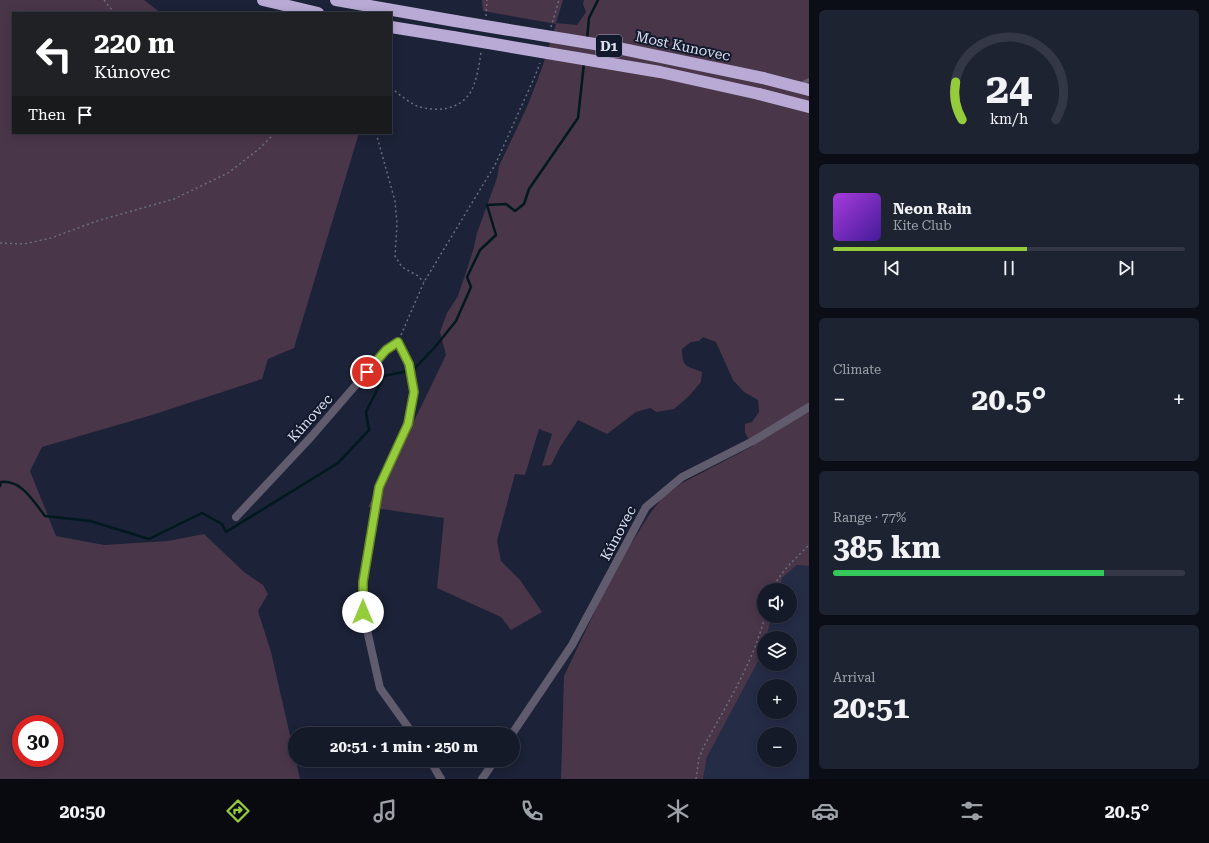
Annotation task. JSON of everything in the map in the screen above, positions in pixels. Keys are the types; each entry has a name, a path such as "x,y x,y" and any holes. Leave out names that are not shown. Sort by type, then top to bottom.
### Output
{"highway":[{"path":"263,0 314,12"},
{"name":"Most Kunovec","path":"336,0 613,47 763,78 794,86"},
{"name":"D1","path":"392,27 660,72 760,94 809,107"},
{"name":"D1","path":"794,86 809,90"}],"street":[{"name":"Kúnovec","path":"236,516 311,437 386,350 398,342"},
{"path":"398,342 409,364 414,392 408,424 379,487 363,582 363,612 380,688 408,727"},
{"name":"Kúnovec","path":"517,727 572,645 646,507 682,477 753,441 809,406"},
{"path":"434,767 441,779"},
{"path":"482,779 490,767"}],"lane":[{"path":"794,86 809,80"}],"path":[{"path":"104,0 115,12"},
{"path":"485,20 487,0"},
{"path":"551,28 559,0"},
{"path":"392,89 416,105 436,110 458,105 470,93 479,67 481,51"},
{"path":"398,342 424,282 495,165 540,62"},
{"path":"0,243 24,244 51,238 97,221 174,199 228,173 259,149 274,134"},
{"path":"376,134 395,201 397,224 395,256 402,266 418,276 424,282"},
{"path":"775,583 785,568 809,545"},
{"path":"696,779 704,746 744,675 754,653 763,623"}],"shaded area":[{"path":"0,0 144,0 160,12 12,12 12,134 359,134 294,348 268,359 262,379 152,415 42,447 30,471 56,536 104,545 168,541 204,534 244,572 263,585 268,594 258,611 271,652 288,727 288,767 297,767 300,779 0,779"},
{"path":"482,0 563,0 556,23 577,25 586,12 583,4 584,0 809,0 809,566 797,565 782,578 781,583 757,583 757,623 770,623 768,631 757,631 757,663 707,757 703,779 561,779 564,676 615,569 649,515 662,498 682,483 753,446 745,433 745,424 752,422 759,412 758,400 744,392 733,380 716,342 703,337 699,341 691,342 682,349 684,363 689,367 702,372 701,382 689,396 674,409 657,412 650,408 636,412 607,434 578,420 560,447 551,465 542,466 552,434 539,429 525,475 515,474 497,541 501,561 520,580 542,612 511,630 501,617 437,588 444,518 368,507 419,411 446,355 440,332 447,313 458,296 473,251 477,233 497,178 499,166 527,107 542,68 556,24 483,11"},
{"path":"797,565 809,566 809,779 703,779 707,757 757,663 757,671 797,671 797,631 768,631 770,623 797,623 797,583 781,583 782,578"}],"waterway":[{"path":"587,40 589,18 598,0"},
{"path":"0,486 1,482 15,484 31,498 45,516 90,521 149,539 202,513 222,524 226,532 338,463 369,430 366,412 384,376 413,370 435,347 456,321 471,287 467,277 480,250 496,235 487,205 506,204 515,211 524,204 529,189 578,118 584,63"}],"route":[{"path":"363,612 363,582 379,487 408,424 414,392 409,364 398,342 386,350 367,372"}]}
